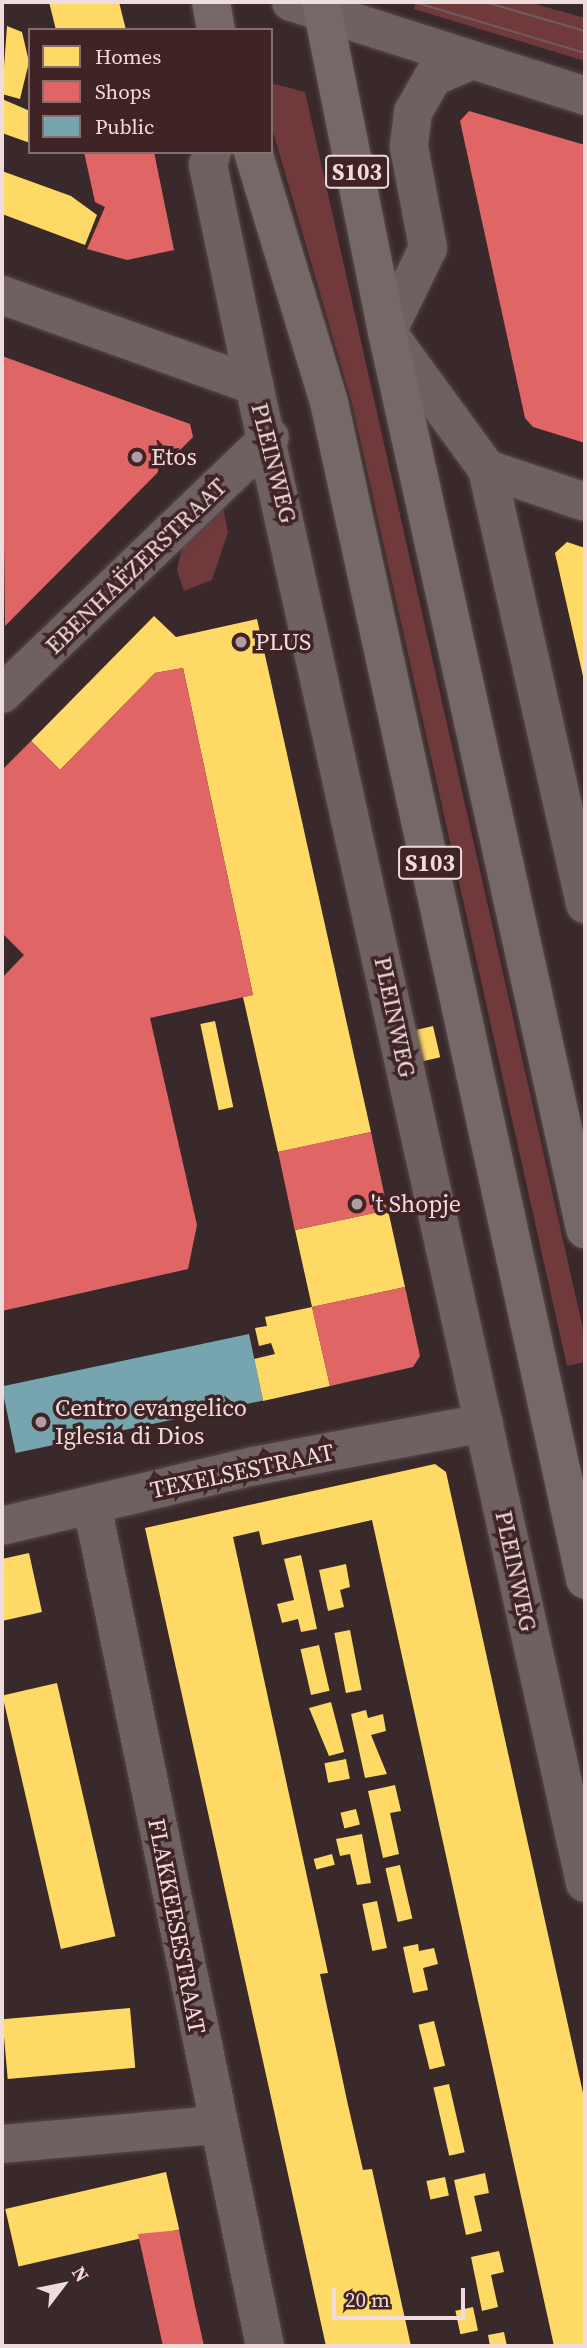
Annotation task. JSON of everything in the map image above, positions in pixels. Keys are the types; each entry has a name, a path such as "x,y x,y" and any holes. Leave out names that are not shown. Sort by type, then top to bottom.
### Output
{"main road":[{"path":"211,2 216,28"},
{"name":"S103","path":"312,5 585,1229"},
{"name":"S103","path":"254,154 329,402 585,1579"}],"street":[{"path":"312,5 470,61 585,96"},
{"path":"470,61 433,77 413,112 409,147 428,248 387,332 487,469 585,904"},
{"name":"PLEINWEG","path":"211,154 208,165 254,385 270,438 585,1883"},
{"path":"2,295 254,385"},
{"name":"EBENHAËZERSTRAAT","path":"2,694 270,438"},
{"path":"487,469 585,502"},
{"name":"TEXELSESTRAAT","path":"2,1527 254,1466 484,1423"},
{"name":"FLAKKEESESTRAAT","path":"92,1505 217,2125 265,2346"},
{"path":"2,2144 217,2125"}],"shaded area":[{"path":"416,2 528,2 585,18 585,61 414,9"},
{"path":"273,84 305,92 585,1338 585,1362 567,1366 352,403 273,132"},
{"path":"223,507 228,532 212,580 184,591 177,570 185,534"}],"building: Homes":[{"path":"49,2 119,2 126,28 56,28"},
{"path":"7,26 22,32 28,66 20,99 2,94"},
{"path":"2,99 28,110 28,142 2,133"},
{"path":"2,171 71,196 97,215 85,245 2,214"},
{"path":"567,542 585,548 585,685 555,553"},
{"path":"154,616 176,637 257,619 371,1132 278,1152 243,997 253,995 183,668 155,673 60,770 31,741"},
{"path":"215,1021 233,1107 219,1110 200,1024"},
{"path":"433,1026 440,1057 419,1062 412,1031"},
{"path":"388,1210 405,1287 312,1307 295,1230"},
{"path":"312,1307 330,1386 263,1401 254,1359 275,1354 271,1343 259,1346 255,1328 267,1326 265,1317"},
{"path":"435,1464 446,1472 585,2102 585,2346 554,2346 372,1520 262,1545 259,1531 233,1537 328,1973 320,1974 348,2105 363,2170 372,2169 411,2346 326,2346 145,1528"},
{"path":"29,1553 42,1612 2,1621 2,1559"},
{"path":"301,1555 317,1629 301,1632 298,1619 282,1623 277,1604 294,1600 284,1559"},
{"path":"346,1564 350,1587 340,1590 344,1607 328,1611 319,1570"},
{"path":"350,1630 362,1690 346,1693 334,1633"},
{"path":"319,1645 330,1691 311,1695 300,1649"},
{"path":"57,1683 115,1936 61,1949 2,1696"},
{"path":"331,1702 344,1752 329,1756 309,1708"},
{"path":"366,1710 368,1718 383,1714 386,1731 371,1735 387,1774 365,1778 351,1714"},
{"path":"346,1759 350,1779 328,1783 324,1763"},
{"path":"395,1785 401,1811 390,1813 399,1854 383,1858 368,1791"},
{"path":"356,1809 360,1825 344,1828 340,1813"},
{"path":"362,1834 371,1883 357,1885 350,1854 340,1856 336,1839"},
{"path":"332,1854 335,1865 316,1870 314,1859"},
{"path":"400,1865 412,1919 398,1922 385,1868"},
{"path":"377,1901 387,1948 372,1951 362,1904"},
{"path":"418,1944 419,1951 434,1948 438,1964 423,1968 428,1990 413,1993 403,1947"},
{"path":"130,2008 135,2068 8,2079 2,2019"},
{"path":"434,2021 445,2066 430,2070 418,2025"},
{"path":"449,2084 465,2152 449,2156 433,2088"},
{"path":"166,2172 179,2229 19,2267 5,2209"},
{"path":"485,2173 489,2193 474,2196 482,2231 466,2235 454,2180"},
{"path":"445,2177 449,2196 430,2200 426,2181"},
{"path":"499,2251 504,2272 491,2275 498,2307 482,2311 471,2257"},
{"path":"473,2307 478,2330 460,2334 455,2311"},
{"path":"504,2332 507,2346 490,2346 488,2335"}],"building: Shops":[{"path":"469,111 585,145 585,443 533,427 525,418 460,121"},
{"path":"84,154 154,154 174,250 127,260 87,249 105,207 95,202"},
{"path":"2,356 190,424 193,437 5,626"},
{"path":"183,668 253,995 150,1018 197,1225 188,1269 2,1311 2,978 24,955 2,933 2,770 31,741 60,770 155,673"},
{"path":"371,1132 388,1210 295,1230 278,1152"},
{"path":"405,1287 420,1356 413,1367 330,1386 312,1307"},
{"path":"179,2230 204,2346 163,2346 138,2234"}],"building: Public":[{"path":"249,1334 263,1401 16,1453 2,1387"}],"tram line":[{"path":"414,2 585,53"},
{"path":"485,2 585,31"}],"place":[{"name":"Etos","path":"137,457"},
{"name":"PLUS","path":"241,642"},
{"name":"'t Shopje","path":"357,1204"},
{"name":"Centro evangelico Iglesia di Dios","path":"41,1422"}]}
